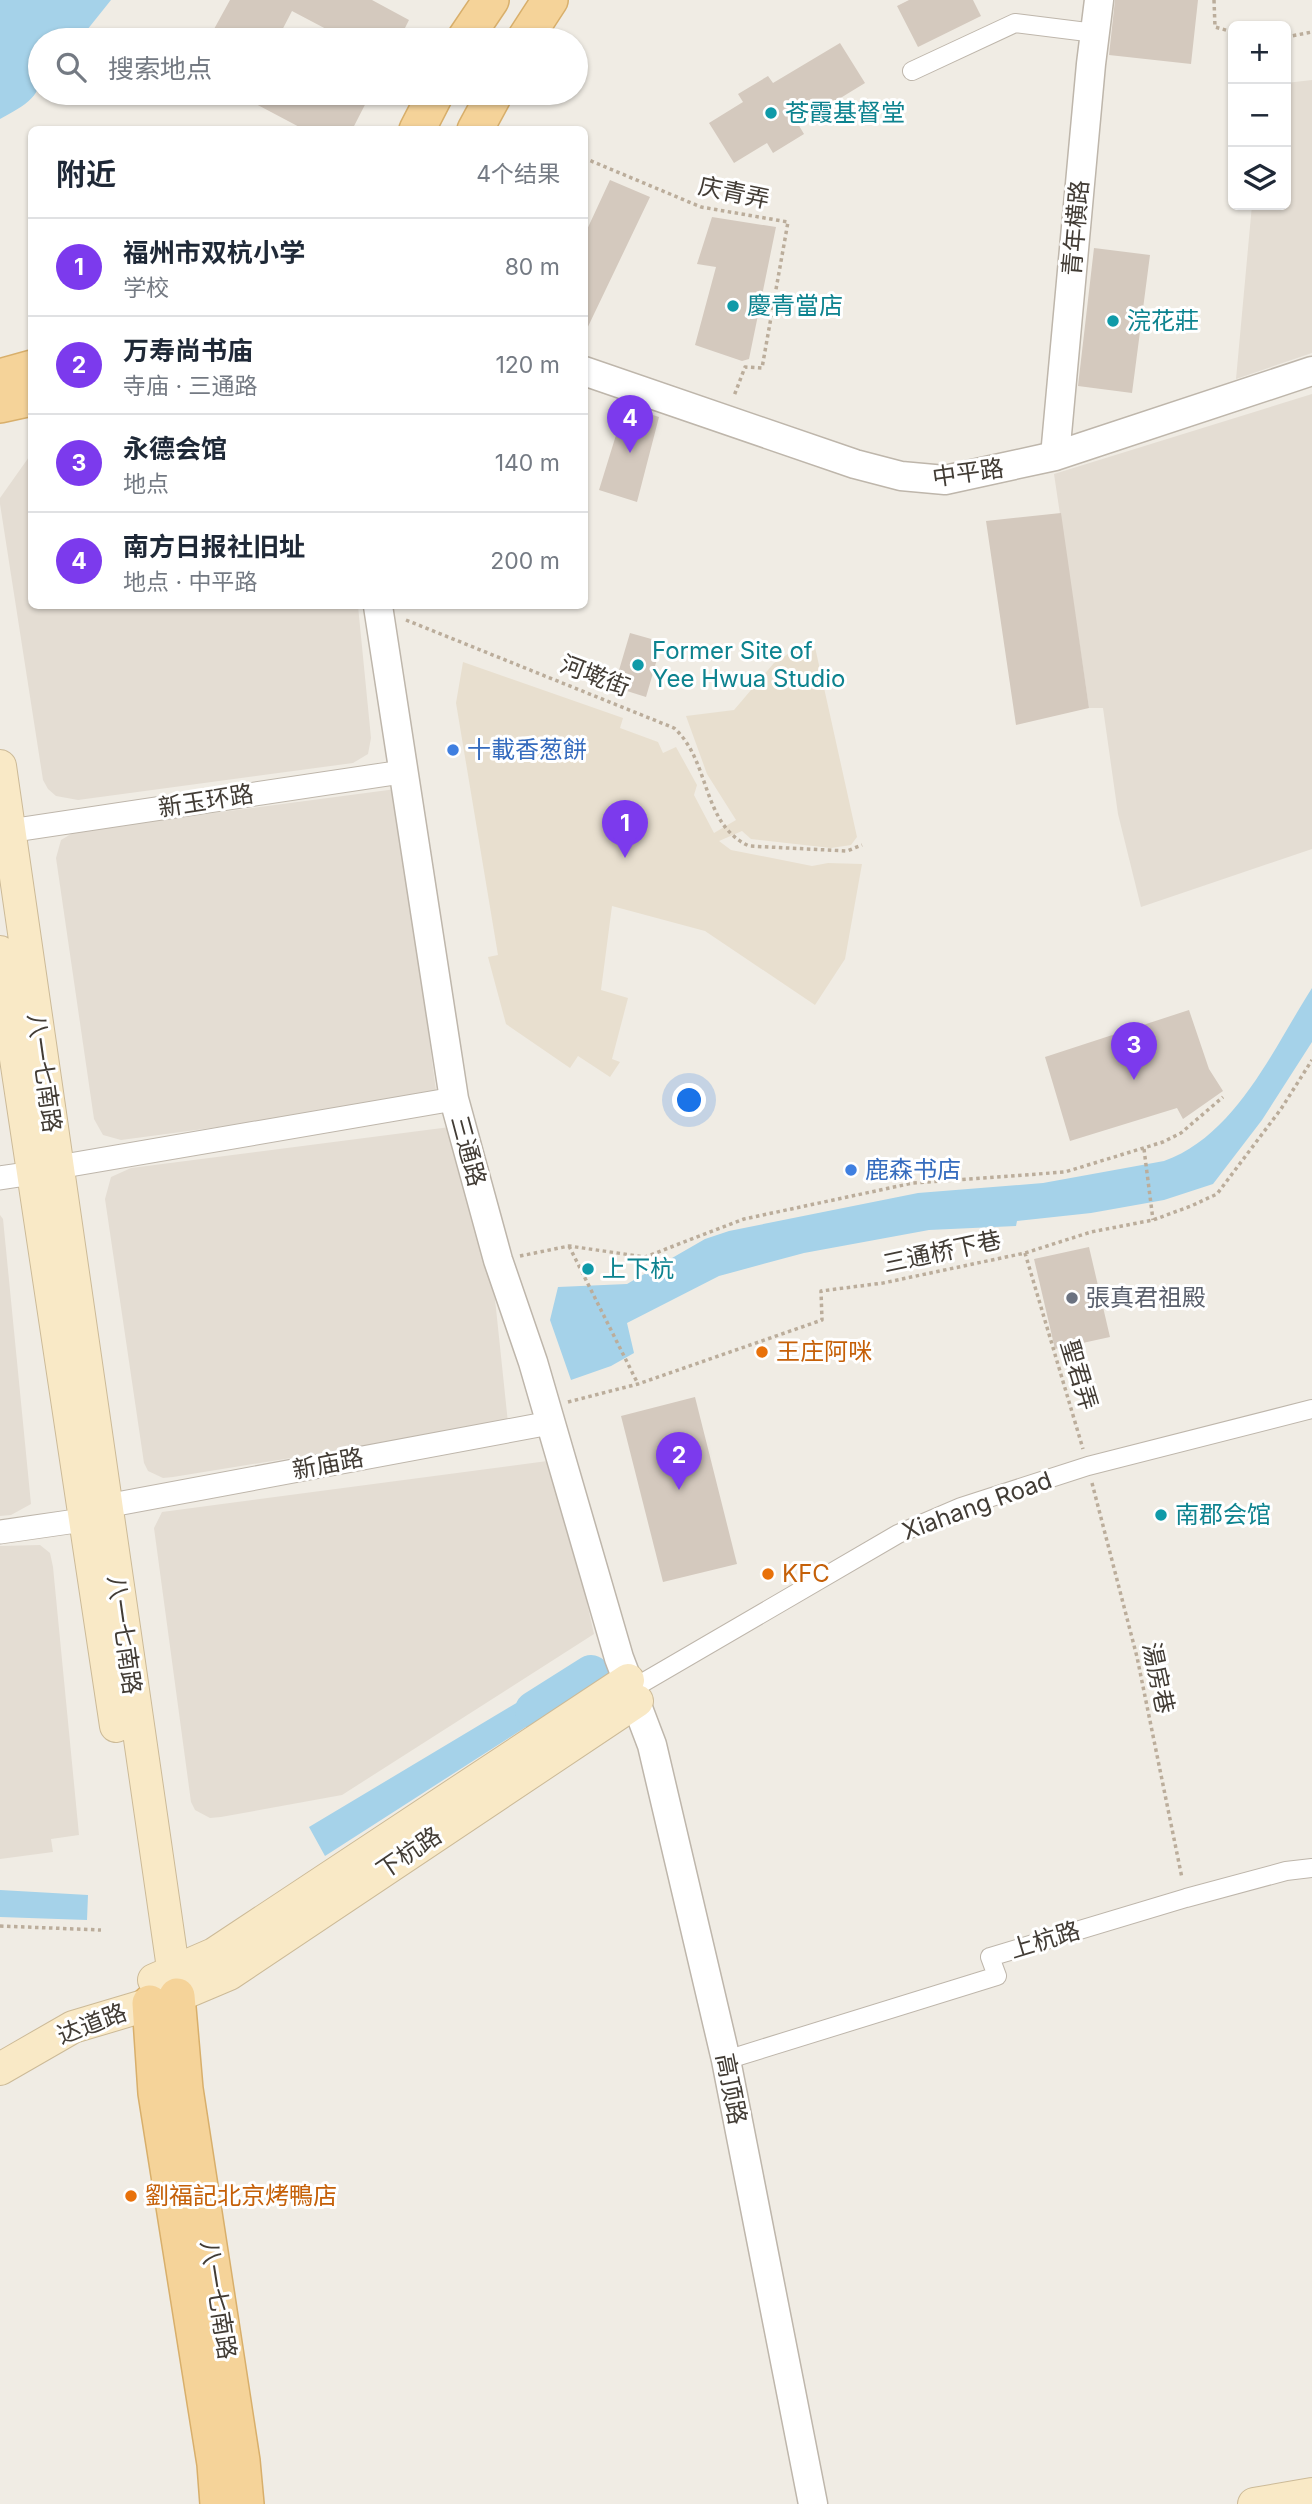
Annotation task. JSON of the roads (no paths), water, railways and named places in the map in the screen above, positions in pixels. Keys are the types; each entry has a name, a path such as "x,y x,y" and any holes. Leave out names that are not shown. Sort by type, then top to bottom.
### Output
{"main road":[{"path":"472,28 491,0"},
{"path":"532,28 550,0"},
{"path":"419,126 430,105"},
{"path":"477,126 489,105"},
{"path":"0,377 28,369"},
{"path":"0,405 28,399"},
{"name":"八一七南路","path":"0,766 45,1170 162,1988 185,2089 229,2462 246,2504"},
{"name":"八一七南路","path":"0,952 45,1170"},
{"name":"下杭路","path":"162,1988 229,1974 632,1690"},
{"path":"0,2049 65,2013 162,1988"},
{"name":"达道路","path":"0,2069 73,2027 162,1988"},
{"path":"207,2504 229,2462 257,2504"},
{"name":"八一七南路","path":"218,2504 229,2462"},
{"path":"1254,2504 1312,2494"}],"street":[{"name":"青年横路","path":"1055,456 1099,0"},
{"path":"912,71 1015,23 1095,33"},
{"name":"中平路","path":"588,372 855,464 923,479 975,475 1055,456 1312,371"},
{"name":"三通路","path":"379,609 454,1099 498,1260 533,1362 632,1690"},
{"name":"新玉环路","path":"9,831 402,772"},
{"path":"0,1178 454,1099"},
{"name":"Xiahang Road","path":"632,1690 898,1534 961,1507 1088,1466 1312,1409"},
{"name":"新庙路","path":"0,1532 548,1416"},
{"name":"高顶路","path":"632,1690 652,1745 726,2060 813,2504"},
{"name":"上杭路","path":"726,2060 997,1976 990,1957 1186,1898 1286,1871 1312,1868"}],"water":[{"path":"0,0 111,0 89,28 28,28 28,101 0,119"},
{"path":"1312,988 1312,1042 1262,1120 1213,1184 1164,1200 1091,1213 1017,1221 1016,1226 929,1230 804,1253 719,1276 627,1323 634,1353 611,1366 571,1380 550,1320 558,1287 627,1284 705,1239 729,1231 918,1193 1043,1183 1164,1161 1189,1149 1212,1132 1232,1111 1267,1063"},
{"path":"570,1671 582,1691 325,1856 309,1827"},
{"path":"0,1890 88,1895 87,1920 0,1917"}],"waterway":[{"path":"534,1710 591,1674"}],"place":[{"name":"苍霞基督堂","path":"771,113"},
{"name":"慶青當店","path":"733,306"},
{"name":"浣花莊","path":"1113,321"},
{"name":"南方日报社旧址","path":"630,453"},
{"name":"Former Site of Yee Hwua Studio","path":"638,665"},
{"name":"十載香葱餅","path":"453,750"},
{"name":"福州市双杭小学","path":"625,858"},
{"name":"永德会馆","path":"1134,1080"},
{"name":"鹿森书店","path":"851,1170"},
{"name":"上下杭","path":"588,1269"},
{"name":"張真君祖殿","path":"1072,1298"},
{"name":"王庄阿咪","path":"762,1352"},
{"name":"万寿尚书庙","path":"679,1490"},
{"name":"南郡会馆","path":"1161,1515"},
{"name":"KFC","path":"768,1574"},
{"name":"劉福記北京烤鴨店","path":"131,2196"}]}
